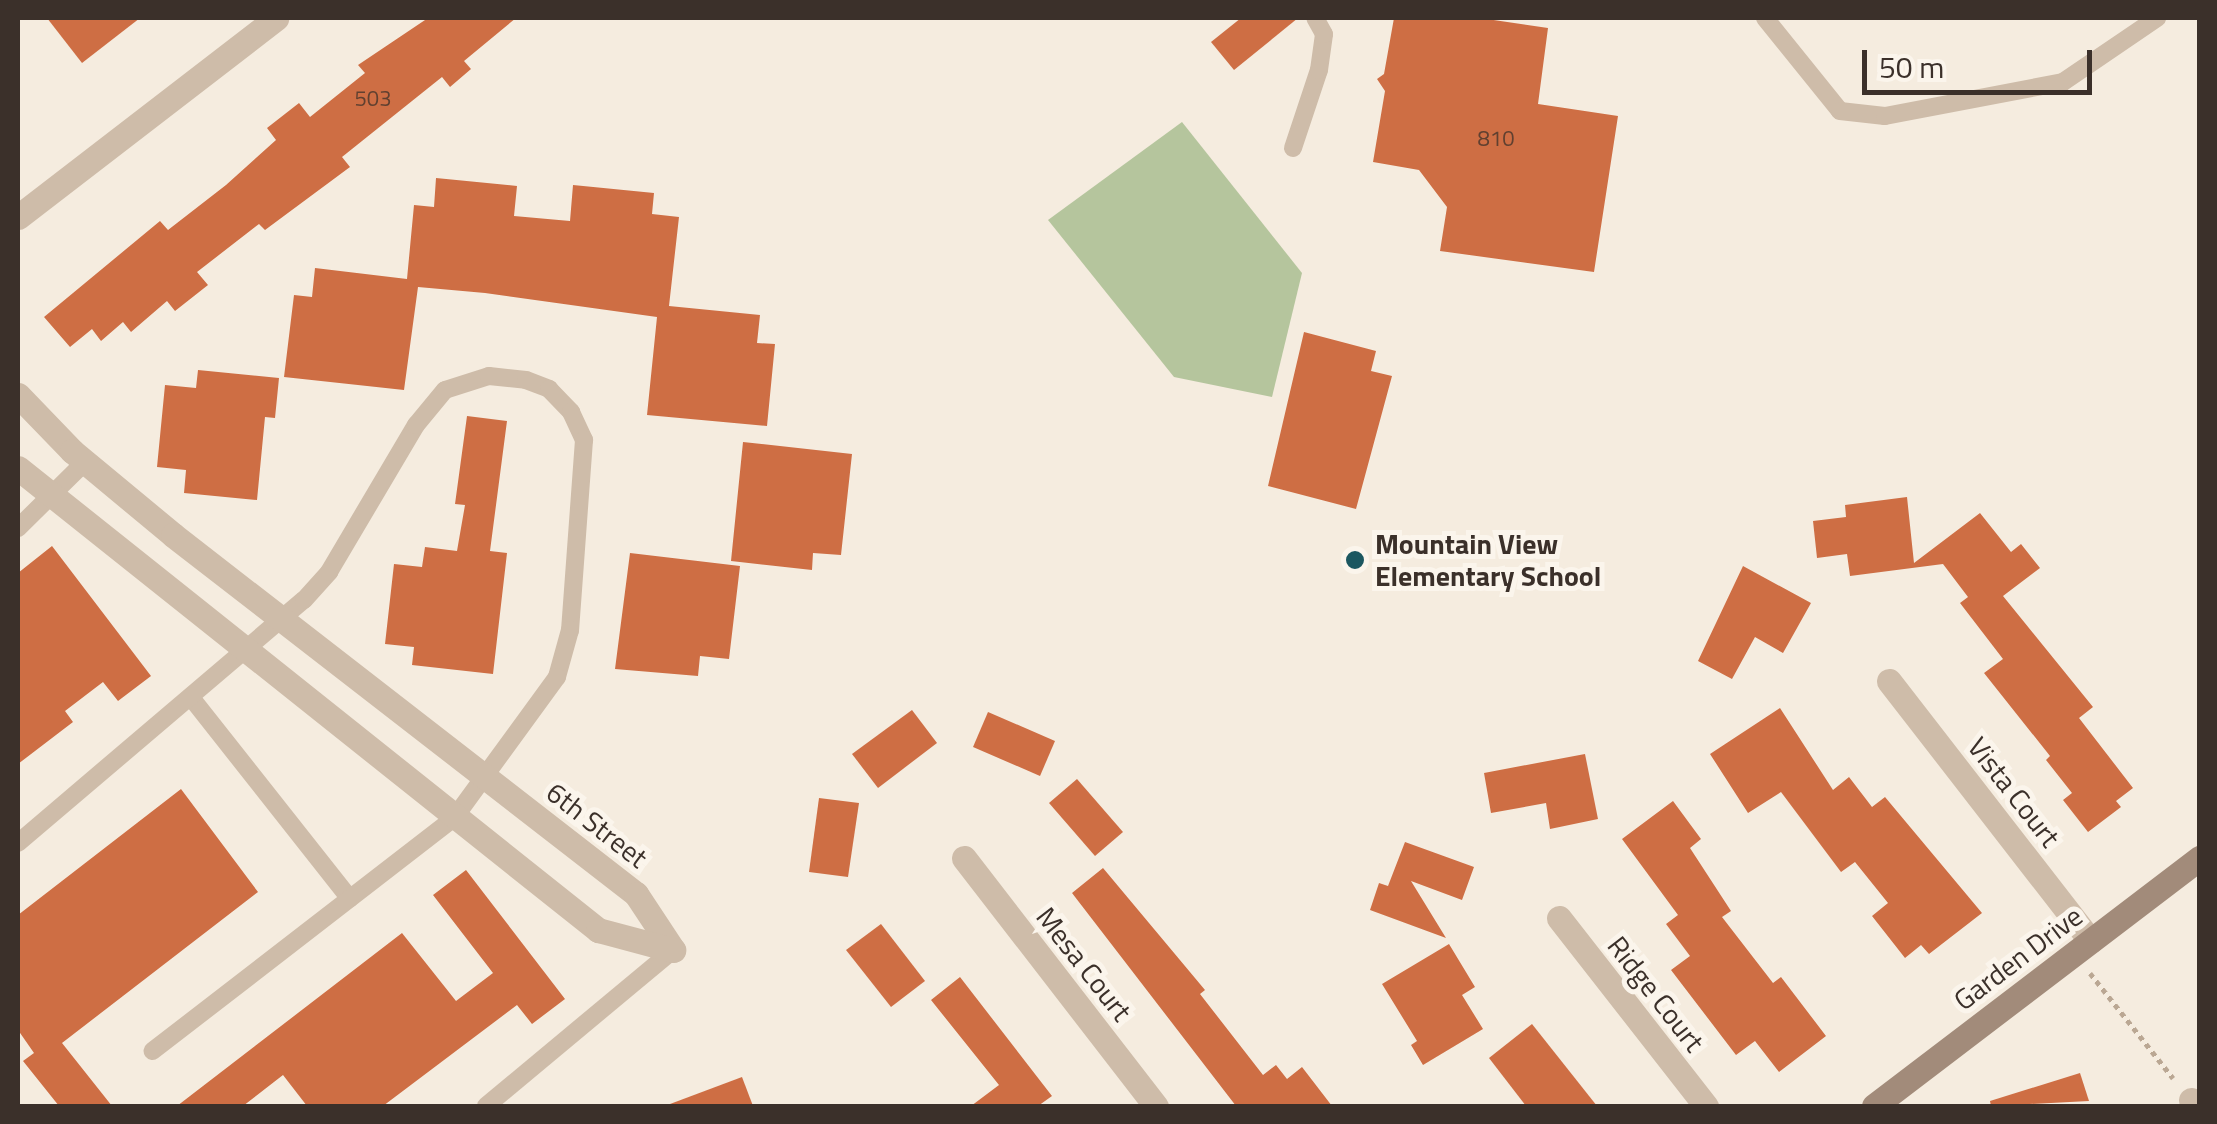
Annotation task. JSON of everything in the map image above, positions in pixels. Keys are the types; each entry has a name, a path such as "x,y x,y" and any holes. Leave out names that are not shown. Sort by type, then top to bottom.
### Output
{"street":[{"path":"18,216 276,18"},
{"name":"6th Street","path":"18,395 86,462 636,894 674,950"},
{"path":"18,468 52,501 598,930 674,950"},
{"name":"Vista Court","path":"1889,681 2083,947"},
{"name":"Mesa Court","path":"964,858 1156,1106"},
{"name":"Garden Drive","path":"1874,1106 2200,858"},
{"name":"Ridge Court","path":"1559,918 1706,1106"}],"lane":[{"path":"1294,148 1319,70 1324,34 1315,18"},
{"path":"1766,18 1840,110 1886,116 2063,82 2157,18"},
{"path":"18,842 246,654 329,572 416,425 445,390 489,376 549,389 584,440 570,630 558,677 454,818 152,1051"},
{"path":"18,528 52,501 86,462"},
{"path":"193,700 350,899"},
{"path":"486,1106 674,950"}],"path":[{"path":"2083,947 2193,1103"}],"green space":[{"path":"1182,122 1302,273 1272,397 1174,377 1048,220"}],"building":[{"path":"47,18 140,18 82,63"},
{"path":"428,18 516,18 464,61 471,69 450,87 442,77 342,157 350,167 265,230 259,224 197,272 208,285 175,311 167,301 131,332 123,322 101,341 92,329 70,347 44,317 160,221 168,230 226,185 276,140 267,128 299,103 310,117 365,73 358,65"},
{"path":"1241,18 1298,18 1234,70 1211,42"},
{"path":"1394,18 1480,18 1548,28 1538,104 1618,116 1594,272 1440,251 1447,207 1419,170 1373,162 1385,91 1377,79 1384,74"},
{"path":"436,178 517,186 514,216 570,221 573,185 654,193 652,214 679,217 669,306 760,315 757,343 775,344 767,426 647,415 657,317 485,293 418,287 404,390 284,377 294,295 312,297 315,268 407,279 414,205 434,207"},
{"path":"1304,332 1376,351 1371,371 1392,376 1356,509 1268,486"},
{"path":"198,370 279,378 275,418 265,417 257,500 184,493 186,470 157,467 165,385 196,388"},
{"path":"467,416 507,421 490,551 507,553 493,674 412,665 414,647 385,644 394,564 422,567 425,547 457,551 465,505 455,504"},
{"path":"743,442 852,454 841,555 813,553 812,570 731,561"},
{"path":"1907,497 1914,563 1980,513 2011,552 2021,544 2040,568 2003,596 2093,707 2079,718 2133,788 2116,801 2121,807 2088,832 2063,800 2072,793 2046,760 2050,756 1984,673 2003,659 1960,603 1968,597 1943,564 1850,576 1847,554 1817,558 1813,521 1846,517 1845,505"},
{"path":"52,546 151,676 118,701 103,682 65,711 73,722 18,764 18,573"},
{"path":"630,553 740,566 729,659 700,656 698,676 615,669"},
{"path":"1743,566 1811,603 1783,653 1755,637 1732,679 1698,661"},
{"path":"1780,708 1833,790 1849,777 1872,807 1885,797 1982,913 1929,954 1921,945 1905,958 1872,916 1888,903 1855,862 1841,872 1781,792 1748,813 1710,754"},
{"path":"912,710 937,743 878,788 852,754"},
{"path":"988,712 1055,741 1040,776 973,747"},
{"path":"1585,754 1598,819 1550,829 1546,803 1491,813 1484,773"},
{"path":"1077,779 1123,832 1095,856 1049,803"},
{"path":"181,789 258,892 62,1043 112,1106 59,1106 23,1061 34,1053 18,1030 18,915"},
{"path":"819,798 859,803 848,877 809,872"},
{"path":"1673,801 1701,839 1690,848 1731,911 1722,917 1773,983 1781,977 1826,1036 1779,1072 1755,1041 1736,1055 1671,970 1690,956 1666,924 1678,915 1622,839"},
{"path":"1405,842 1474,867 1462,900 1411,881 1446,938 1370,910 1379,883 1388,886"},
{"path":"1103,868 1205,990 1200,994 1263,1075 1276,1065 1287,1079 1302,1067 1332,1106 1236,1106 1072,893"},
{"path":"466,870 565,999 532,1024 517,1005 383,1106 307,1106 283,1075 243,1106 177,1106 402,933 456,1001 493,973 433,895"},
{"path":"881,924 925,981 891,1007 846,950"},
{"path":"1449,944 1475,987 1462,995 1483,1029 1423,1065 1411,1045 1417,1041 1382,984"},
{"path":"960,977 1052,1096 1038,1106 971,1106 999,1085 931,1000"},
{"path":"1532,1024 1597,1106 1526,1106 1489,1058"},
{"path":"2080,1073 2089,1101 1991,1106 1990,1101"},
{"path":"742,1077 753,1106 670,1104"}],"place":[{"name":"Mountain View Elementary School","path":"1355,560"}]}
